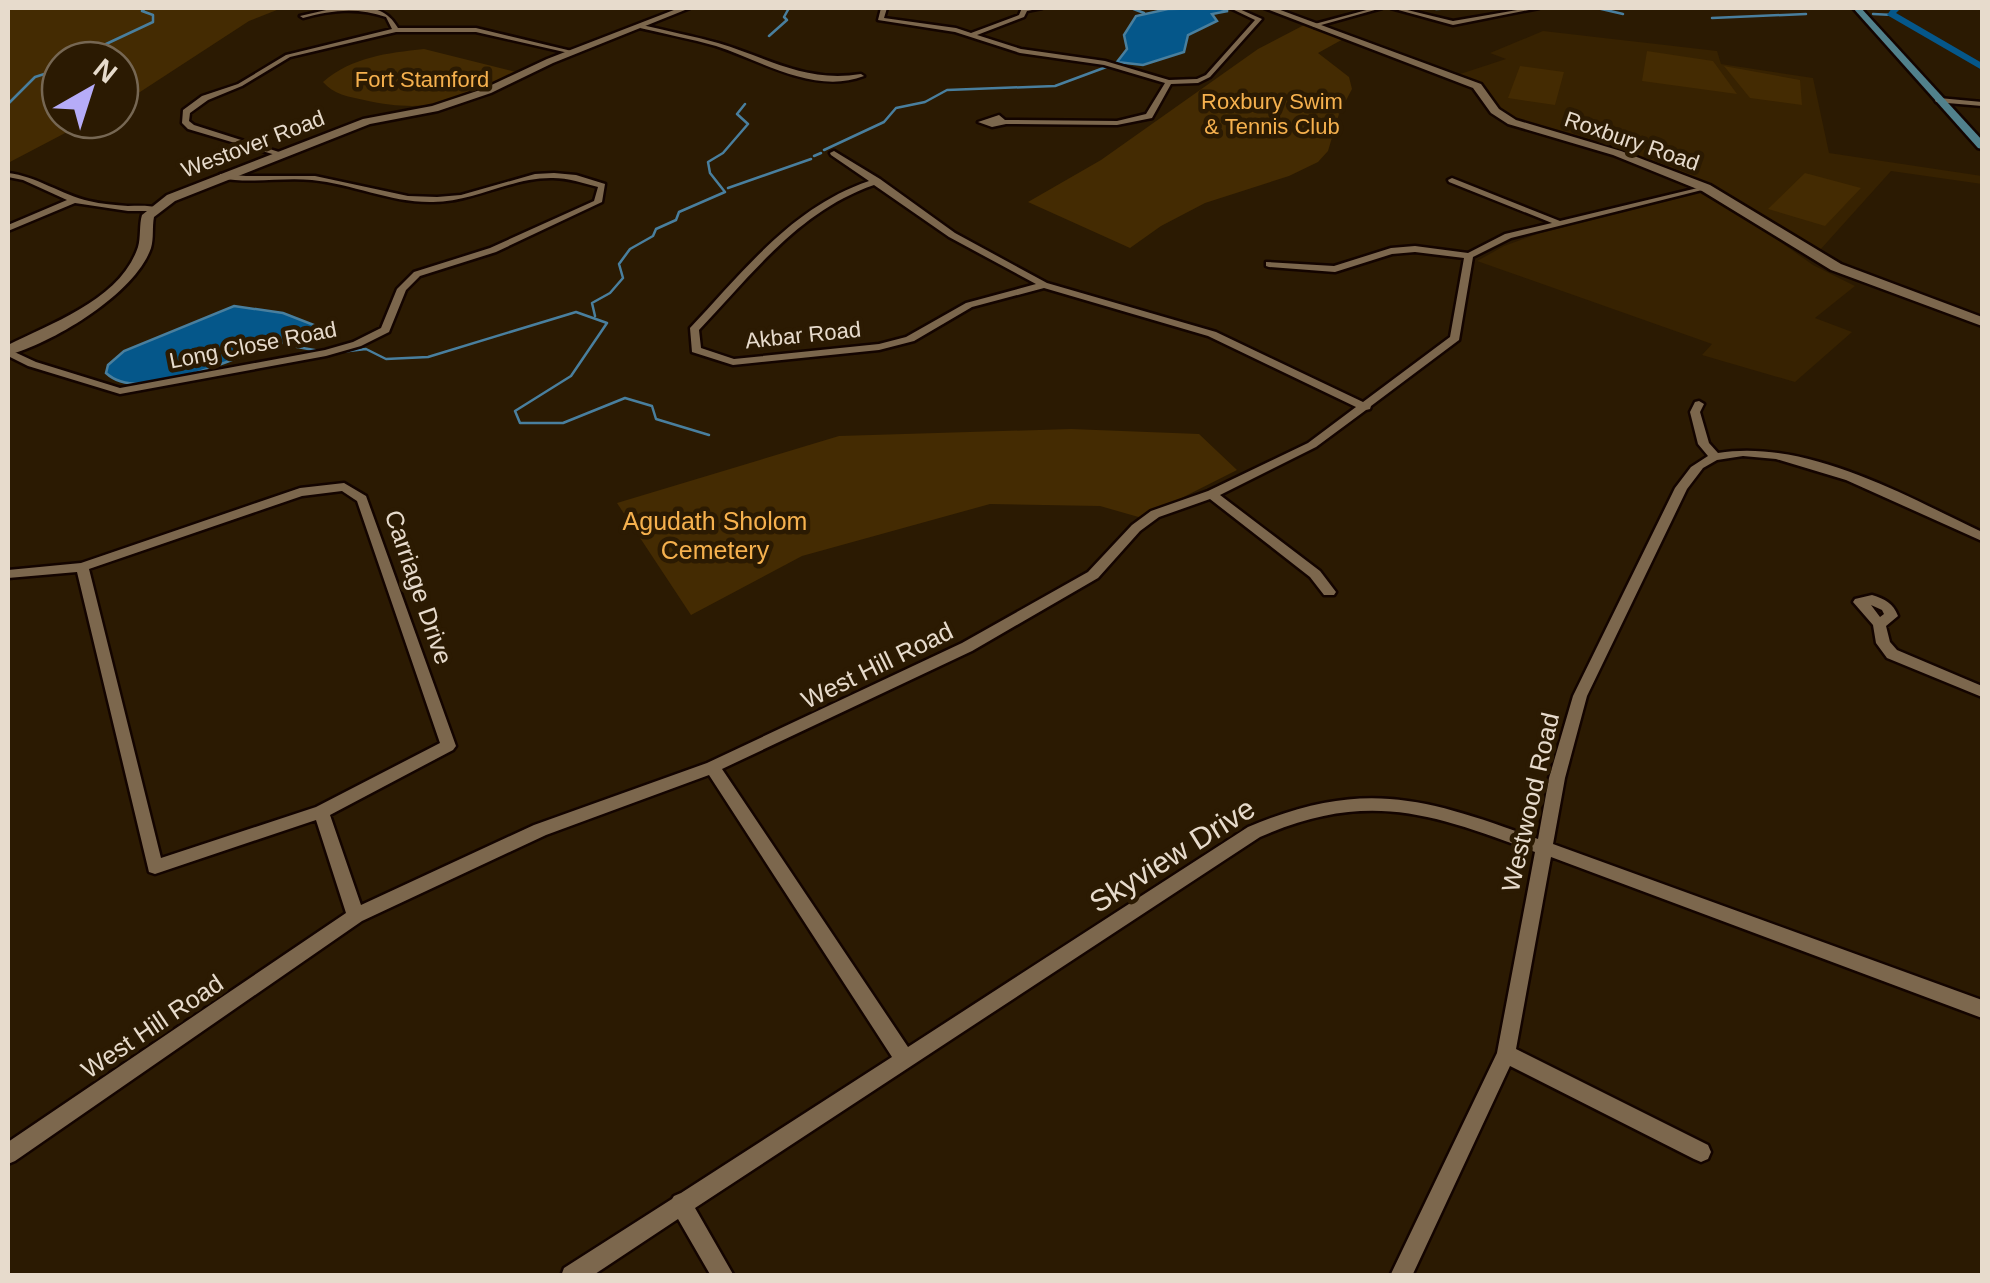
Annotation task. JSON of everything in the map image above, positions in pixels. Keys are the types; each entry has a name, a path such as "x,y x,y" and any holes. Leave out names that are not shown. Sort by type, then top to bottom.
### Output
{"main road":[{"path":"1857,8 1982,146"}],"street":[{"name":"Westover Road","path":"154,208 276,154 367,121 454,102 686,8"},
{"path":"884,8 880,19 887,22 971,35 1020,51 1105,63 1169,82 1198,81 1208,76 1259,20 1234,8"},
{"path":"971,35 1022,16 1021,8 1039,8"},
{"name":"Roxbury Road","path":"1268,8 1476,86 1494,112 1512,122 1617,153 1706,188 1836,267 1982,322"},
{"path":"1314,25 1378,8"},
{"path":"1394,8 1453,23 1536,8"},
{"path":"303,16 336,10 371,10 388,16 396,30"},
{"path":"642,27 720,46 793,74 861,76"},
{"path":"276,154 191,127 185,121 186,112 288,56 396,30 476,30 573,52"},
{"path":"1004,122 1117,123 1149,116 1169,82"},
{"path":"1939,100 1982,104"},
{"path":"834,153 952,235 1044,285 1212,334 1366,407"},
{"name":"Long Close Road","path":"8,352 32,364 120,391 342,349 386,330 402,290 418,274 492,250 598,202 602,186 570,173 545,174 468,196 430,200 321,179 247,180 223,176"},
{"path":"8,176 25,176 51,191 115,210 145,225"},
{"path":"1452,180 1558,222"},
{"name":"Akbar Road","path":"878,181 858,186 803,215 694,330 696,350 734,362 879,347 910,338 952,313 992,297 1044,285"},
{"path":"1269,264 1335,269 1391,251 1415,249 1469,256 1508,236 1706,188"},
{"path":"8,228 77,199"},
{"path":"115,210 154,208"},
{"path":"8,352 80,314 112,292 144,250 145,225 154,208"},
{"name":"West Hill Road","path":"8,1154 356,916 540,830 712,767 967,647 1093,576 1136,528 1155,514 1284,462 1366,407 1455,338 1469,256"},
{"path":"1700,404 1695,412 1704,444 1715,457 1748,454 1818,466 1982,537"},
{"name":"Westwood Road","path":"1401,1276 1506,1054 1543,846 1580,696 1681,488 1700,465 1715,457"},
{"name":"Carriage Drive","path":"8,574 82,567 300,492 344,487 362,499 448,746 321,812"},
{"path":"1212,494 1315,574 1329,592"},
{"path":"82,567 155,867 321,812 356,916"},
{"path":"1879,624 1882,643 1892,654 1982,692"},
{"path":"712,767 904,1058"},
{"name":"Skyview Drive","path":"572,1276 1254,832 1287,817 1328,806 1396,804 1440,812 1543,846 1982,1008"},
{"path":"1506,1054 1701,1152"},
{"path":"681,1202 723,1276"}],"shaded area":[{"path":"1543,31 1717,51 1721,64 1813,78 1829,153 1982,176 1982,184 1891,171 1820,250 1704,183 1616,150 1514,120 1498,110 1477,83 1457,75 1506,59 1490,53"},
{"path":"1700,193 1752,222 1813,265 1855,286 1815,318 1852,332 1795,382 1702,355 1712,344 1477,261 1540,233"}],"green space":[{"path":"8,8 282,8 249,21 140,92 140,40 40,40 40,140 52,140 8,163"},
{"name":"Roxbury Swim & Tennis Club","path":"1306,24 1345,38 1318,53 1349,77 1352,89 1339,114 1328,151 1318,162 1289,176 1205,203 1130,248 1028,202 1101,160 1258,49"},
{"name":"Fort Stamford","path":"424,49 520,73 462,97 408,106 353,98 323,82 358,62"},
{"path":"1647,51 1713,61 1737,94 1642,81"},
{"path":"1520,66 1564,72 1555,105 1508,98"},
{"path":"1724,66 1800,80 1802,105 1750,98"},
{"path":"1805,173 1861,188 1825,226 1768,209"},
{"name":"Agudath Sholom Cemetery","path":"1071,429 1199,434 1237,470 1142,518 1100,506 990,504 802,556 691,615 617,503 839,436"}],"water":[{"path":"1168,9 1228,11 1212,14 1217,21 1188,35 1184,52 1143,65 1117,62 1127,49 1124,35 1136,16"},
{"path":"234,306 283,313 319,327 300,338 160,382 121,381 106,373 108,365 124,351"}],"waterway":[{"path":"115,40 153,22 153,15 142,11 145,8"},
{"path":"769,36 787,20 784,17 789,8"},
{"path":"1131,8 1144,13"},
{"path":"1436,9 1458,8"},
{"path":"1597,8 1623,14"},
{"path":"1897,8 1890,13 1982,67"},
{"path":"1712,18 1806,14"},
{"path":"1873,14 1894,15"},
{"path":"824,150 884,122 896,108 925,102 947,90 1055,86 1109,66"},
{"path":"8,104 40,75"},
{"path":"595,316 592,303 610,293 623,278 619,264 630,249 653,236 656,229 676,220 679,212 725,192 710,173 708,162 723,153 748,124 737,114 745,104"},
{"path":"814,156 821,153"},
{"path":"728,188 811,159"},
{"path":"340,352 366,349 386,359 428,357 576,312 607,323 571,376 515,411 520,423 563,423 625,398 652,406 656,419 709,435"},
{"path":"296,339 297,347 320,351"}]}
